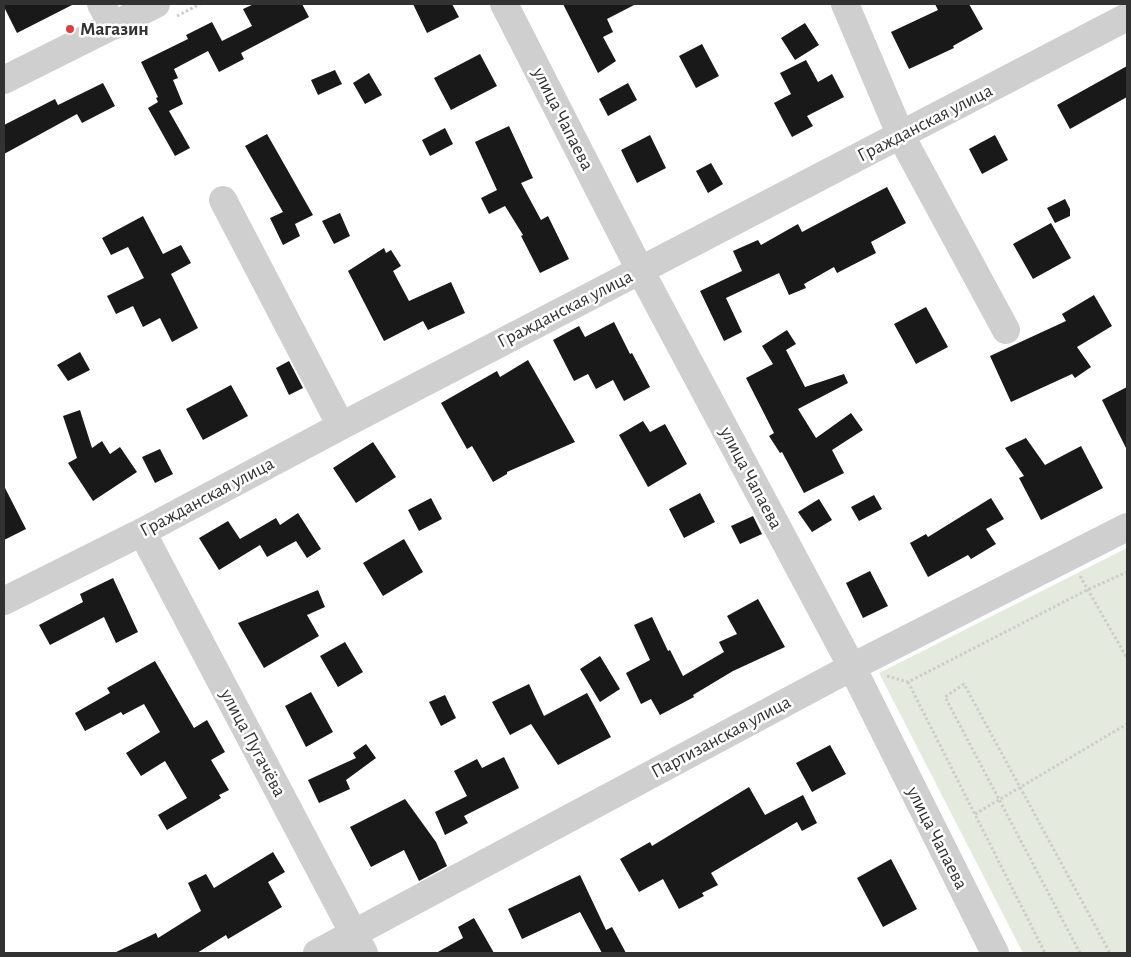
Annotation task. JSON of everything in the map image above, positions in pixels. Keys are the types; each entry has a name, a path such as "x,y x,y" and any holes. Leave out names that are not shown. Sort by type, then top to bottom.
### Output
{"street":[{"path":"4,80 107,15 156,4"},
{"name":"улица Чапаева","path":"504,4 640,270 852,667 995,953"},
{"path":"845,4 901,136 1006,330"},
{"name":"Гражданская улица","path":"4,600 142,532 341,426 1127,18"},
{"path":"223,200 341,426"},
{"name":"Партизанская улица","path":"317,953 359,944 852,667 1127,527"},
{"name":"улица Пугачёва","path":"142,532 359,944"}],"path":[{"path":"1044,953 908,682 1087,590 1127,572"},
{"path":"1087,590 1127,658"},
{"path":"1080,953 944,696 964,684 1110,953"},
{"path":"975,814 1127,724"}],"shaded area":[{"path":"1127,548 1127,953 1023,953 879,673"}],"building":[{"path":"4,4 74,4 17,33"},
{"path":"254,4 302,4 309,17 241,53 244,59 219,72 208,51 174,69 178,78 173,80 183,104 169,111 190,148 175,156 148,108 158,102 156,98 158,97 141,62 188,39 186,35 212,22 222,41 252,26 243,9"},
{"path":"413,4 452,4 459,17 427,33"},
{"path":"563,4 636,4 607,19 613,32 603,37 616,61 598,73"},
{"path":"935,4 969,4 983,29 953,46 954,48 909,69 891,32 938,10"},
{"path":"805,23 819,45 795,60 781,38"},
{"path":"702,44 719,76 696,88 679,56"},
{"path":"480,54 497,86 451,110 434,78"},
{"path":"806,60 818,82 832,74 844,97 807,116 813,126 792,137 774,103 791,94 780,73"},
{"path":"1127,66 1127,97 1070,129 1057,105"},
{"path":"335,70 342,84 318,95 311,80"},
{"path":"369,73 382,95 365,104 353,83"},
{"path":"103,83 115,106 82,123 77,114 4,154 4,125 55,99 58,105"},
{"path":"628,83 637,100 608,116 599,99"},
{"path":"509,126 533,178 521,183 541,220 548,216 569,259 540,273 521,236 523,235 505,206 489,214 481,198 497,190 475,142"},
{"path":"445,128 453,144 430,156 422,140"},
{"path":"267,134 313,215 295,224 300,236 283,245 270,218 283,212 245,146"},
{"path":"650,135 666,168 637,183 621,150"},
{"path":"995,135 1008,160 982,174 969,149"},
{"path":"711,163 723,184 708,193 696,171"},
{"path":"887,187 906,223 871,242 876,253 837,273 834,267 804,284 806,288 789,295 779,273 726,298 742,332 724,341 700,291 742,271 733,251 758,240 761,245 798,224 802,232"},
{"path":"1065,199 1070,209 1070,216 1055,223 1047,208"},
{"path":"340,213 350,236 334,244 322,221"},
{"path":"143,216 163,254 181,245 191,263 171,274 198,328 172,342 160,318 143,327 133,306 116,314 107,296 144,278 128,247 111,255 102,238"},
{"path":"1051,223 1071,258 1033,279 1013,244"},
{"path":"384,248 386,253 391,250 401,266 393,271 409,301 451,282 465,313 428,330 423,321 384,341 348,271"},
{"path":"1094,295 1112,326 1077,347 1091,367 1075,378 1072,374 1011,402 990,356 1066,321 1062,314"},
{"path":"926,307 948,347 916,364 894,324"},
{"path":"614,322 630,354 632,353 650,387 624,401 613,380 596,389 588,374 574,381 553,340 579,326 585,337"},
{"path":"787,330 796,344 786,350 805,387 844,374 848,383 798,409 816,438 851,413 863,430 832,450 844,473 804,493 782,452 780,453 769,436 774,433 746,378 773,364 762,346"},
{"path":"80,352 90,370 68,381 57,365"},
{"path":"528,360 575,442 507,472 507,474 493,482 472,446 467,449 441,403 497,371 500,377"},
{"path":"289,361 303,388 289,395 276,368"},
{"path":"231,385 248,416 203,440 186,409"},
{"path":"1127,387 1127,450 1102,400"},
{"path":"80,410 92,448 102,441 110,454 120,447 137,472 93,501 68,463 77,458 63,416"},
{"path":"643,421 650,432 665,424 687,464 648,487 619,435"},
{"path":"1026,438 1045,465 1081,446 1103,488 1041,520 1019,478 1024,476 1005,448"},
{"path":"373,442 396,477 356,503 333,468"},
{"path":"160,449 173,474 155,483 142,457"},
{"path":"4,486 26,529 4,540"},
{"path":"700,493 715,522 684,538 669,509"},
{"path":"874,495 882,509 859,521 851,507"},
{"path":"431,498 442,519 419,531 408,510"},
{"path":"991,498 1004,519 986,529 996,544 971,559 968,555 928,577 910,543 926,534 928,537"},
{"path":"819,499 832,520 812,532 798,512"},
{"path":"298,513 321,549 307,558 296,541 267,557 260,545 219,570 199,538 228,521 240,539 276,518 280,525"},
{"path":"753,516 762,534 740,544 731,526"},
{"path":"404,539 423,572 383,596 363,563"},
{"path":"870,571 888,606 863,618 846,583"},
{"path":"113,578 138,632 116,643 104,617 50,645 39,625 83,602 80,594"},
{"path":"318,590 325,607 307,615 319,636 264,668 238,623"},
{"path":"758,599 785,647 733,671 693,695 694,697 660,715 651,699 641,704 626,673 650,660 634,625 652,617 668,651 670,650 683,676 724,652 719,642 737,634 727,616"},
{"path":"345,642 363,672 338,687 320,656"},
{"path":"600,656 620,689 600,702 580,669"},
{"path":"155,661 194,728 207,720 225,752 211,760 229,790 219,795 221,798 167,830 158,815 187,798 165,761 141,776 126,753 160,732 144,704 123,715 121,712 85,731 75,713 110,693 107,688"},
{"path":"529,684 544,716 587,693 611,737 558,765 531,724 510,735 492,702"},
{"path":"311,692 333,732 306,747 285,706"},
{"path":"445,695 456,718 441,726 429,702"},
{"path":"366,744 376,758 346,780 350,789 319,803 308,780 356,758 353,753"},
{"path":"830,745 846,774 812,792 796,763"},
{"path":"504,757 519,788 464,816 468,823 445,835 435,812 467,796 454,771 477,759 482,768"},
{"path":"749,787 765,815 803,795 817,823 802,831 797,822 711,873 718,885 702,893 704,896 679,909 663,879 639,892 620,859 650,842 652,846"},
{"path":"405,799 436,842 447,866 419,881 404,850 371,867 350,827"},
{"path":"273,852 285,872 268,882 282,907 228,939 226,935 197,953 114,953 156,933 158,938 201,911 188,883 206,874 214,888"},
{"path":"891,859 917,909 883,927 857,878"},
{"path":"580,875 606,930 612,927 626,953 602,953 580,912 522,939 508,909"},
{"path":"474,918 494,953 436,953 463,938 458,927"}],"place":[{"name":"Магазин","path":"70,29"}]}
